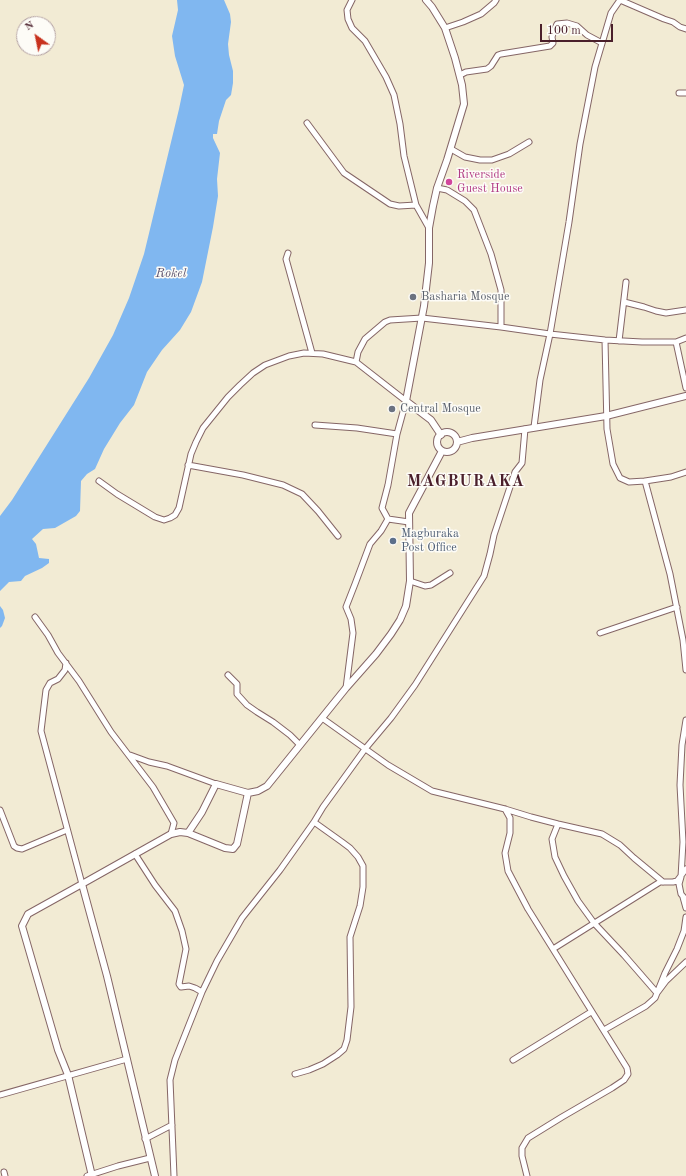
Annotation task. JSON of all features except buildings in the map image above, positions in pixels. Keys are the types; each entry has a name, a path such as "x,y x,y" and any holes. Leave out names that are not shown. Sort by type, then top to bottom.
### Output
{"street":[{"path":"352,0 347,10 348,19 352,28 365,41 386,77 394,95 400,124 404,156 416,205 429,228"},
{"path":"409,522 388,518 382,508 388,485 397,434 406,401 422,318 429,263 429,228 433,206 437,188 451,149 464,104 460,75 445,28 426,0"},
{"path":"445,28 481,14 496,0"},
{"path":"534,427 540,380 550,334 569,222 580,144 595,67 611,13 620,0 686,29"},
{"path":"460,75 466,72 487,69 491,66 498,55 501,54 550,46 554,43 552,37 557,24 567,23 578,26 587,35 602,43"},
{"path":"679,93 686,93"},
{"path":"308,123 344,173"},
{"path":"451,149 465,158 492,160 509,154 529,142"},
{"path":"333,164 390,204 399,206 416,205"},
{"path":"437,188 447,190 465,201 474,210 491,254 501,290 501,327"},
{"path":"288,253 286,259 312,353"},
{"path":"619,341 626,282"},
{"path":"624,302 656,312 666,313 686,310"},
{"path":"356,362 358,352 366,340 385,322 390,320 422,318 619,341 676,342 686,338"},
{"path":"605,340 607,429 613,464 620,478 629,482 671,477 686,472"},
{"path":"676,342 686,388"},
{"path":"99,481 117,494 155,517 164,520 175,515 179,508 191,454 203,428 240,385 253,373 265,365 289,356 304,353 323,354 356,362 431,420 440,435"},
{"path":"457,442 472,438 525,430 534,427 606,416 686,396"},
{"path":"315,425 397,434"},
{"path":"174,1176 170,1080 175,1060 202,992 217,961 242,918 280,870 365,749 391,718 415,685 484,576 494,535 515,472 522,463 525,430"},
{"path":"447,432 456,436 457,442 456,448 453,450 449,452 442,451 439,447 438,438 440,435 447,432"},
{"path":"129,755 248,794 267,786 346,688 376,654 400,620 406,606 410,581 409,513 442,451"},
{"path":"188,465 243,475 283,485 302,494 338,536"},
{"path":"645,480 670,574 683,640 686,670"},
{"path":"346,688 353,633 351,619 346,607 370,544 381,531 388,518"},
{"path":"410,581 426,586 432,585 450,573"},
{"path":"600,633 677,607"},
{"path":"35,617 112,732 153,787 174,823 171,834"},
{"path":"66,663 65,670 58,679 50,683 46,690 41,731 82,884 155,1176"},
{"path":"228,675 237,684 237,694 247,705 273,722 300,745"},
{"path":"322,718 388,765 432,791 602,834 620,845 664,882"},
{"path":"553,949 660,882 673,882 677,881 681,877 683,842 680,785 682,745 686,720"},
{"path":"188,833 202,812 216,784"},
{"path":"150,1158 118,1166 91,1176 68,1075 58,1050 22,926 28,914 171,834 180,832 188,833 225,848 233,849 237,844 248,794"},
{"path":"505,809 510,818 510,832 505,853 508,871 528,909 627,1068 628,1074 624,1080 612,1088 528,1138 522,1148 522,1156 527,1176"},
{"path":"0,810 14,846 17,848 22,848 67,830"},
{"path":"295,1074 316,1067 337,1055 344,1049 347,1040 351,1007 350,937 360,906 363,887 363,866 358,857 350,848 314,822"},
{"path":"558,824 552,839 555,857 578,901 594,923 657,993"},
{"path":"135,854 155,885 175,911 182,931 186,949 179,984 181,987 189,986 202,992"},
{"path":"686,869 678,884 685,898 686,908"},
{"path":"604,1030 646,1006 655,998 677,949 684,930 686,917"},
{"path":"657,993 686,962"},
{"path":"513,1060 591,1012"},
{"path":"0,1095 68,1075 127,1060"},
{"path":"146,1138 172,1125"}],"water":[{"name":"Rokel","path":"177,0 224,0 230,14 231,22 228,44 233,71 233,83 231,95 226,100 219,121 217,134 213,134 213,138 220,153 217,179 218,196 202,282 191,312 180,330 162,350 147,372 134,405 120,423 104,449 95,469 87,474 81,481 80,511 76,516 55,528 43,529 32,539 36,544 39,558 49,559 49,563 25,576 21,581 9,582 0,591 0,516 12,500 89,378 113,335 129,298 144,254 184,85 175,56 172,36 178,10"},
{"path":"0,606 3,610 5,618 0,628"}],"place":[{"name":"Riverside Guest House","path":"449,182"},
{"name":"Basharia Mosque","path":"413,297"},
{"name":"Central Mosque","path":"392,409"},
{"name":"Magburaka Post Office","path":"393,541"}],"district":[{"name":"MAGBURAKA","path":"466,482"}]}
